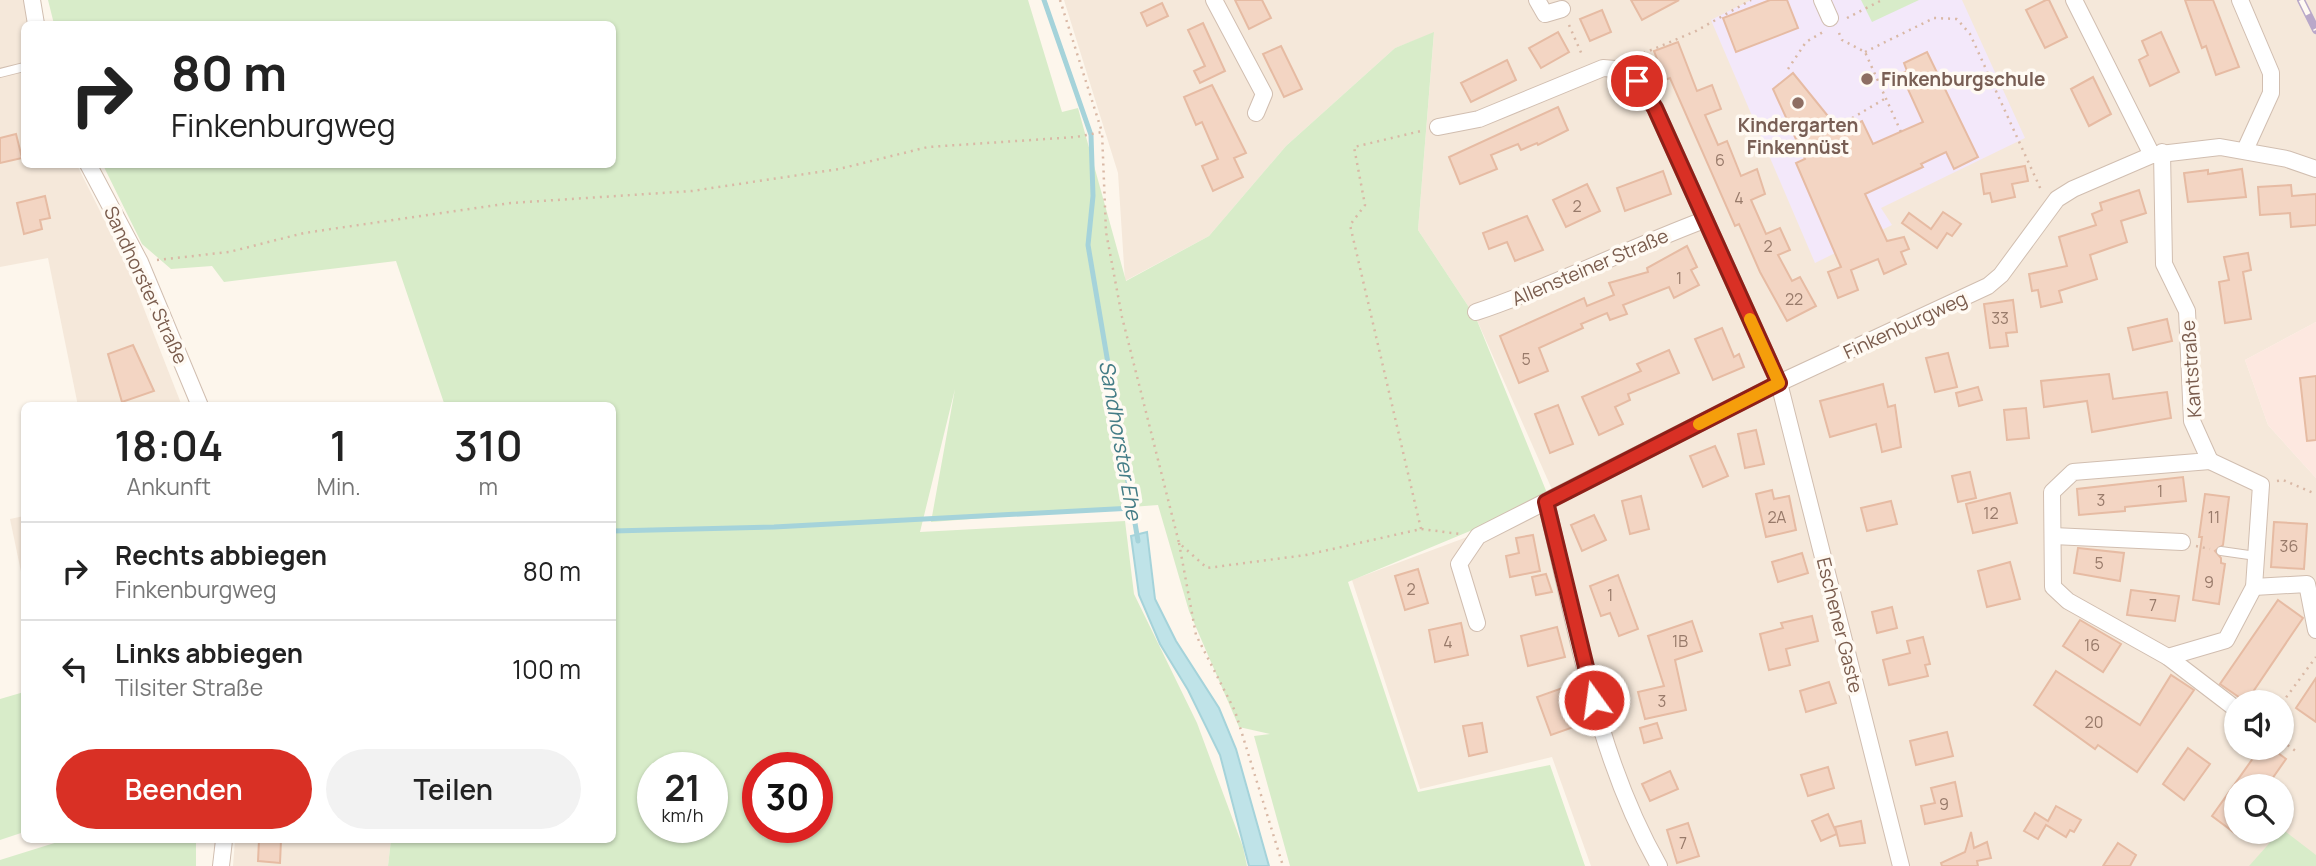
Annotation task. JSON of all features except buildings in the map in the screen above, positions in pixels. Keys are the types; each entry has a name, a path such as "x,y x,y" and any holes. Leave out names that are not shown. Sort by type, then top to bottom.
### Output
{"street":[{"path":"32,0 36,21"},
{"path":"1214,0 1264,94 1256,113"},
{"path":"1537,0 1545,14 1562,9"},
{"path":"1822,0 1830,18"},
{"path":"2074,0 2157,153"},
{"path":"2240,0 2271,73 2271,93 2245,150"},
{"path":"1438,127 1479,119 1590,72 1615,67"},
{"name":"Eschener Gaste","path":"1615,67 1628,71 1655,108 1779,383 1900,866"},
{"name":"Finkenburgweg","path":"1478,536 1779,383 1988,286 2001,275 2049,208 2073,189 2157,153 2220,147 2245,150 2316,169"},
{"name":"Kantstraße","path":"2157,153 2164,264 2187,311 2192,421 2210,461"},
{"name":"Sandhorster Straße","path":"91,168 140,262 198,402"},
{"name":"Allensteiner Straße","path":"1476,312 1541,290 1704,220"},
{"path":"2168,657 2225,640 2255,587 2261,485 2210,461 2073,472 2052,492 2053,587 2068,601 2168,657 2224,700"},
{"path":"1546,502 1607,749 1640,833 1659,866"},
{"path":"1477,623 1459,564 1478,536"},
{"path":"2053,536 2182,542"},
{"path":"2255,587 2312,579 2316,630"},
{"path":"221,866 224,843"}],"lane":[{"path":"0,73 21,68"},
{"path":"2221,551 2256,556"}],"path":[{"path":"1060,0 1100,132 1106,232 1122,317 1179,543 1196,635 1235,711 1283,866"},
{"path":"1615,67 1696,31 1751,0"},
{"path":"1562,9 1590,72"},
{"path":"1865,52 1934,18 1950,17 1964,25 2049,208"},
{"path":"1830,18 1842,40 1865,52 1901,132"},
{"path":"1822,136 1885,97"},
{"path":"1421,529 1350,225 1365,205 1354,146 1438,127"},
{"path":"140,262 229,253 304,233 511,203 692,191 812,173 928,147 1076,137 1100,132"},
{"path":"2261,485 2283,480 2316,494"},
{"path":"1179,543 1207,568 1306,555 1421,529 1478,536"},
{"path":"2182,542 2221,551"},
{"path":"2292,690 2316,657"}],"shaded area":[{"path":"0,0 26,0 30,21 21,21 21,168 78,168 126,263 180,402 77,402 48,258 0,267"},
{"path":"1064,0 2316,0 2316,322 2245,360 2268,425 2316,478 2316,866 1591,866 1552,757 1420,789 1352,580 1558,503 1476,318 1418,230 1434,33 1395,48 1286,146 1209,236 1125,281 1118,173"},
{"name":"Finkenburgschule","path":"1751,0 1962,0 2025,138 1881,208 1892,225 1815,263 1711,20"},
{"path":"2316,322 2316,478 2268,425 2245,360"},
{"path":"21,517 21,572 10,519"},
{"path":"235,843 391,843 388,866 233,866"}],"green space":[{"path":"48,0 1028,0 1062,112 1078,108 1126,281 1209,236 1286,146 1395,48 1434,32 1418,230 1476,318 1549,498 1348,582 1418,792 1550,765 1585,866 1290,866 1254,736 1270,734 1239,727 1189,611 1158,505 931,522 955,389 920,532 1125,521 1134,594 1197,723 1243,847 1247,866 388,866 391,843 616,843 616,402 444,402 396,261 224,282 212,266 171,269 142,244 104,168 616,168 616,21 53,21"},
{"path":"1861,0 1919,0 1872,22"},
{"path":"21,693 21,833 0,840 0,699"},
{"path":"2294,838 2316,855 2316,866 2249,866 2269,844 2294,844"},
{"path":"54,843 196,843 196,866 0,866 0,860"}],"water":[{"path":"1147,532 1155,599 1176,641 1219,708 1236,749 1269,866 1249,866 1220,755 1188,690 1160,644 1139,595 1131,536"}],"waterway":[{"name":"Sandhorster Ehe","path":"1044,0 1091,135 1093,196 1088,245 1138,541"},
{"path":"616,531 774,527 1133,508"}],"railway":[{"path":"2301,0 2316,30"}],"slow traffic":[{"path":"1699,424 1779,383 1750,319"}],"place":[{"name":"Finkenburgschule","path":"1867,79"},
{"name":"Kindergarten Finkennüst","path":"1798,103"}],"route":[{"path":"1594,700 1546,502 1779,383 1655,108 1637,81"}]}
